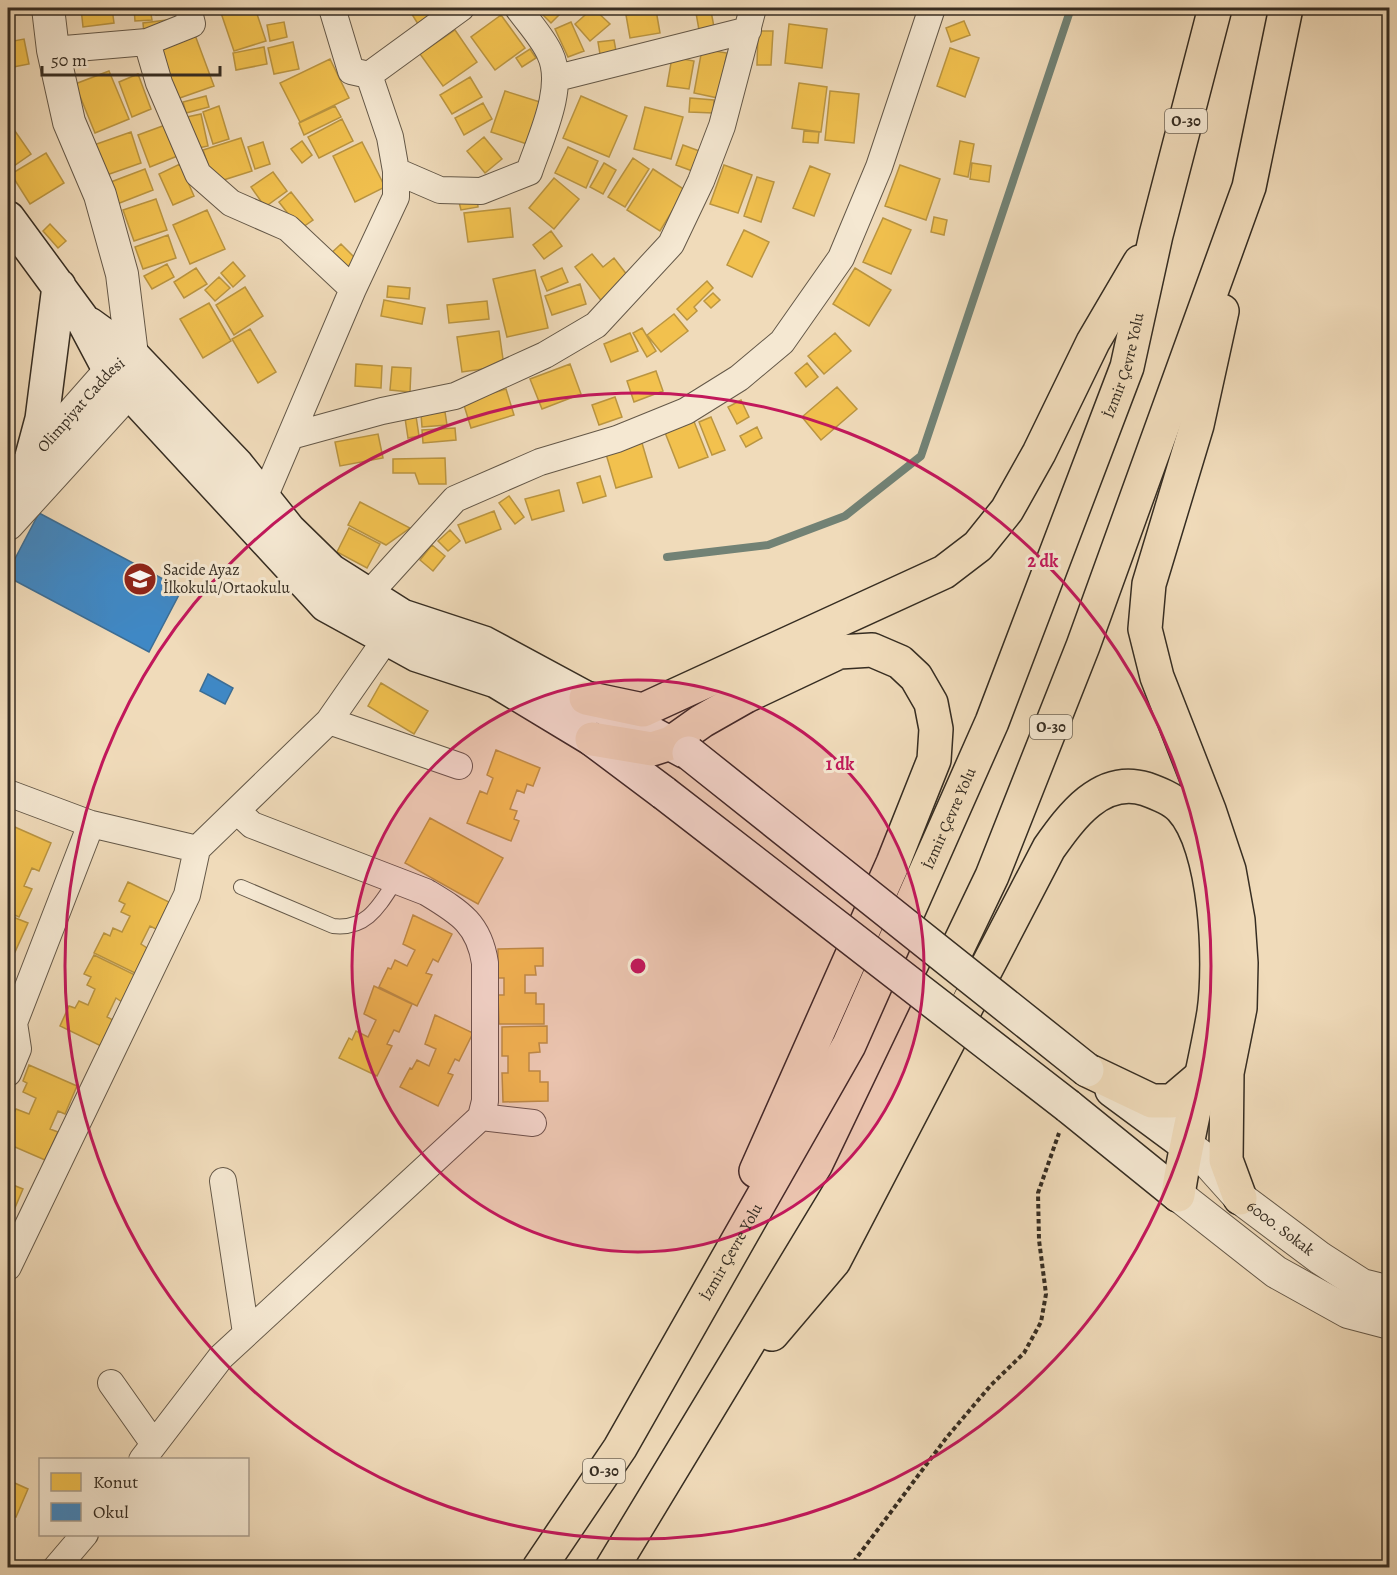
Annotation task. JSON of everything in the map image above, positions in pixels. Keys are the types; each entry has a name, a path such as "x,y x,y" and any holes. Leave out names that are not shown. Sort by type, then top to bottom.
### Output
{"highway":[{"name":"İzmir Çevre Yolu","path":"539,1568 620,1448 849,1045 987,733 1127,367 1156,235 1215,8"},
{"name":"O-30","path":"612,1568 846,1181 992,876 1083,646 1249,187 1286,8"},
{"path":"1178,1195 1195,1152 1213,1075 1240,1008 1241,963 1238,920 1228,870 1219,840 1157,677 1145,629 1149,584 1197,425 1249,187"},
{"path":"586,698 643,710 944,572 978,546 1007,510 1039,453 1093,342 1156,235"},
{"path":"592,739 665,744 746,696 839,652 872,650 900,662 916,677 931,703 936,729 934,760 893,864 664,1372"},
{"path":"664,793 665,744 655,717 671,699"},
{"path":"712,1403 834,1261 1049,848 1077,809 1108,790 1136,786 1158,793 1182,808 1197,836 1209,875 1216,918 1213,1075 1226,1160 1240,1198"},
{"path":"1087,1071 1152,1101 1172,1101 1213,1075"}],"main road":[{"path":"8,218 124,372 326,605 417,655 496,681 592,739 1068,1106 1178,1195"},
{"path":"31,460 42,418 59,286"},
{"path":"124,372 264,498 290,530 331,571 402,616 484,643 665,744 1195,1152"}],"street":[{"path":"48,8 53,50 69,122 100,195 122,274 124,372"},
{"path":"53,50 147,42 192,24 188,8"},
{"path":"332,8 351,71 369,75 461,8"},
{"path":"396,171 440,190 481,191 529,172 548,115 557,78 550,54 518,8"},
{"path":"368,595 455,499 540,462 617,439 686,411 739,378 782,342 841,258 879,168 932,8"},
{"path":"557,78 752,13"},
{"path":"291,436 382,411 455,396 545,355 596,325 671,244 701,181 722,126 752,13"},
{"path":"147,42 159,83 198,174 231,203 288,228 353,289"},
{"path":"264,498 353,289 396,197 396,171 390,137 369,75"},
{"name":"Olimpiyat Caddesi","path":"8,487 31,460 124,372"},
{"name":"Olimpiyat Caddesi","path":"8,524 124,372"},
{"path":"8,1267 187,895 197,849 328,721 386,639"},
{"path":"328,721 459,765"},
{"path":"8,793 91,824 197,849"},
{"path":"111,1383 148,1452 221,1357 482,1117 485,975 482,941 450,906 426,892 252,825 237,812"},
{"path":"8,1073 18,1049 14,1023 91,824"},
{"path":"482,1117 533,1123"},
{"name":"6000. Sokak","path":"1195,1152 1240,1198 1320,1258 1362,1285 1389,1292"},
{"path":"222,1181 246,1334"},
{"name":"6000. Sokak","path":"1178,1195 1276,1272 1348,1312 1389,1323"},
{"path":"56,1568 83,1536"}],"lane":[{"path":"241,887 333,926 344,927 355,926 371,917 396,880"}],"path":[{"path":"849,1568 947,1437 992,1385 1024,1353 1041,1322 1046,1294 1039,1240 1038,1193 1068,1106"}],"building: Konut":[{"path":"81,8 112,8 114,23 83,27"},
{"path":"134,8 150,8 152,20 135,21"},
{"path":"156,8 173,8 173,14 156,15"},
{"path":"255,8 266,41 234,51 220,10"},
{"path":"408,8 429,8 433,15 418,24"},
{"path":"536,8 566,8 551,23"},
{"path":"593,8 610,24 590,41 575,24"},
{"path":"656,10 660,33 630,38 626,15"},
{"path":"711,11 714,27 699,30 696,13"},
{"path":"501,15 525,48 495,70 471,37"},
{"path":"167,20 144,34 143,23"},
{"path":"964,21 970,35 951,42 946,28"},
{"path":"284,22 287,37 270,41 267,25"},
{"path":"571,22 584,51 568,57 555,29"},
{"path":"789,24 827,29 822,68 785,63"},
{"path":"455,30 477,62 443,86 420,54"},
{"path":"758,31 773,31 771,65 757,65"},
{"path":"195,35 214,86 174,100 156,50"},
{"path":"24,39 29,64 8,68 8,42"},
{"path":"614,40 616,51 600,54 598,42"},
{"path":"293,42 299,69 274,74 268,48"},
{"path":"264,47 267,64 236,70 233,53"},
{"path":"950,48 979,58 965,97 937,86"},
{"path":"530,49 536,58 522,67 516,58"},
{"path":"702,49 727,53 718,98 694,93"},
{"path":"672,57 694,61 689,89 667,86"},
{"path":"330,59 349,98 300,122 280,83"},
{"path":"109,71 129,119 95,133 75,84"},
{"path":"138,74 151,109 132,117 119,82"},
{"path":"470,77 482,97 452,114 440,95"},
{"path":"799,83 827,87 821,132 792,128"},
{"path":"505,91 540,102 527,144 491,132"},
{"path":"830,91 859,94 854,143 825,140"},
{"path":"206,96 209,107 186,113 183,102"},
{"path":"581,96 627,116 609,157 563,138"},
{"path":"690,98 714,100 713,113 689,112"},
{"path":"483,103 492,119 464,135 455,118"},
{"path":"219,106 229,139 213,144 203,112"},
{"path":"335,106 341,117 304,135 299,123"},
{"path":"645,107 683,117 671,159 634,149"},
{"path":"201,114 208,146 189,150 182,118"},
{"path":"342,119 353,141 319,158 308,137"},
{"path":"8,121 31,154 8,170"},
{"path":"168,124 180,155 150,167 138,135"},
{"path":"804,131 819,132 818,143 803,142"},
{"path":"131,132 141,163 101,177 91,146"},
{"path":"484,137 502,159 485,173 467,151"},
{"path":"241,138 252,171 214,183 203,150"},
{"path":"302,141 312,155 302,163 291,149"},
{"path":"960,141 974,144 968,177 954,174"},
{"path":"263,142 270,164 255,169 248,147"},
{"path":"362,142 385,187 355,202 333,156"},
{"path":"683,145 702,152 695,172 676,165"},
{"path":"568,147 598,161 586,188 555,173"},
{"path":"46,153 64,183 30,204 11,174"},
{"path":"633,158 649,169 625,207 608,197"},
{"path":"604,163 616,170 603,194 590,187"},
{"path":"972,163 991,166 989,182 970,179"},
{"path":"180,164 194,196 173,205 159,174"},
{"path":"724,165 752,175 738,213 710,204"},
{"path":"900,165 940,179 926,220 885,206"},
{"path":"810,166 830,174 814,216 793,208"},
{"path":"145,169 153,190 112,206 103,185"},
{"path":"653,169 685,190 660,231 627,210"},
{"path":"273,172 287,191 265,207 251,187"},
{"path":"757,177 774,182 761,222 744,216"},
{"path":"554,178 579,199 554,229 529,208"},
{"path":"291,192 313,220 300,229 279,202"},
{"path":"477,195 478,207 461,210 458,198"},
{"path":"156,199 167,230 134,241 123,210"},
{"path":"510,208 513,237 468,242 464,213"},
{"path":"207,210 225,249 190,264 173,225"},
{"path":"934,217 947,220 944,235 931,232"},
{"path":"883,218 911,230 891,274 863,262"},
{"path":"50,224 66,241 58,248 43,231"},
{"path":"744,230 769,242 752,277 727,265"},
{"path":"551,231 562,246 544,259 533,245"},
{"path":"168,235 176,258 143,269 135,247"},
{"path":"341,244 357,260 343,273 327,257"},
{"path":"592,254 603,267 614,258 631,280 603,303 575,267"},
{"path":"233,262 245,276 233,287 221,273"},
{"path":"167,264 174,277 152,289 144,276"},
{"path":"196,268 207,284 184,298 174,282"},
{"path":"562,268 568,282 547,291 541,277"},
{"path":"855,268 891,290 869,326 833,304"},
{"path":"535,270 548,328 507,337 493,279"},
{"path":"219,277 230,288 215,301 205,290"},
{"path":"707,281 713,288 694,307 697,311 687,320 677,309"},
{"path":"580,284 586,304 552,315 545,296"},
{"path":"388,286 410,288 409,299 387,297"},
{"path":"245,287 263,316 234,335 216,305"},
{"path":"713,293 720,300 711,308 704,301"},
{"path":"384,300 425,308 422,324 381,316"},
{"path":"487,301 489,319 449,323 447,305"},
{"path":"209,303 231,341 203,358 180,319"},
{"path":"674,314 688,331 661,352 647,335"},
{"path":"642,328 656,351 647,357 633,333"},
{"path":"250,329 276,372 258,383 232,339"},
{"path":"499,331 504,366 462,372 457,337"},
{"path":"630,333 638,351 611,362 604,344"},
{"path":"835,333 851,351 824,374 808,356"},
{"path":"807,363 818,377 806,387 795,373"},
{"path":"356,364 382,366 381,388 355,386"},
{"path":"570,364 581,394 542,409 530,379"},
{"path":"392,367 411,368 410,392 390,390"},
{"path":"656,371 663,391 634,402 627,381"},
{"path":"837,387 857,409 821,440 802,417"},
{"path":"506,389 514,415 471,428 463,402"},
{"path":"615,397 622,417 599,425 592,405"},
{"path":"741,400 749,417 737,424 728,407"},
{"path":"445,412 447,425 422,427 421,414"},
{"path":"416,416 419,436 408,438 405,418"},
{"path":"711,417 725,450 712,455 699,422"},
{"path":"693,419 708,457 679,468 664,430"},
{"path":"757,427 762,438 746,447 740,436"},
{"path":"455,428 456,440 423,443 422,430"},
{"path":"378,434 383,458 340,466 335,442"},
{"path":"642,443 652,477 616,488 606,454"},
{"path":"445,458 446,484 419,484 415,473 393,473 393,459"},
{"path":"600,476 606,496 583,503 577,483"},
{"path":"559,490 564,511 532,520 525,499"},
{"path":"509,496 524,517 515,524 499,503"},
{"path":"360,502 410,528 386,545 348,525"},
{"path":"494,511 501,529 466,543 458,525"},
{"path":"349,528 380,544 367,568 337,552"},
{"path":"450,530 460,541 448,551 438,541"},
{"path":"432,545 445,556 433,571 420,560"},
{"path":"381,683 428,711 414,734 368,706"},
{"path":"496,750 540,768 533,786 527,784 524,793 517,790 510,809 517,811 514,819 519,821 511,841 467,823 480,791 487,794 493,778 487,775"},
{"path":"430,818 503,858 478,904 405,863"},
{"path":"8,824 51,843 39,871 32,868 24,886 32,889 19,917 8,912 10,855 8,854"},
{"path":"128,882 169,902 156,929 150,926 141,944 147,948 135,973 94,953 104,933 110,936 113,928 122,932 130,916 121,912 125,904 119,901"},
{"path":"8,915 28,923 15,952 8,950"},
{"path":"413,915 452,934 438,962 433,959 426,973 432,975 417,1006 379,987 388,968 391,969 395,960 407,966 415,950 403,944"},
{"path":"543,948 543,966 535,966 536,975 525,975 525,993 536,993 536,1004 544,1004 544,1024 499,1024 498,995 504,995 504,978 498,978 498,949"},
{"path":"94,955 135,975 122,1002 116,998 107,1017 113,1020 101,1046 60,1026 69,1006 75,1008 79,1001 88,1005 95,989 87,985 91,977 84,974"},
{"path":"374,986 412,1004 399,1032 394,1030 387,1044 392,1046 377,1076 339,1058 349,1038 352,1040 356,1031 368,1037 376,1020 364,1014"},
{"path":"435,1015 473,1033 459,1061 455,1059 448,1073 453,1075 438,1106 400,1087 417,1060 429,1066 436,1049 425,1044"},
{"path":"547,1026 547,1043 539,1043 540,1052 529,1053 529,1071 540,1071 540,1082 548,1082 548,1101 503,1102 502,1073 508,1073 508,1056 502,1056 502,1027"},
{"path":"29,1065 77,1086 65,1114 58,1111 50,1129 58,1132 45,1160 8,1144 8,1115 12,1117 16,1109 29,1114 36,1098 23,1092 27,1083 23,1081"},
{"path":"8,1183 23,1189 11,1217 8,1216"},
{"path":"8,1480 28,1489 16,1517 9,1514 8,1517"}],"building: Okul":[{"path":"39,513 182,589 149,652 8,577 8,572"},
{"path":"208,674 233,688 225,704 200,691"}],"waterway":[{"path":"667,557 768,545 845,516 921,456 1071,8"}],"place":[{"name":"Sacide Ayaz İlkokulu/Ortaokulu","path":"140,579"}]}
